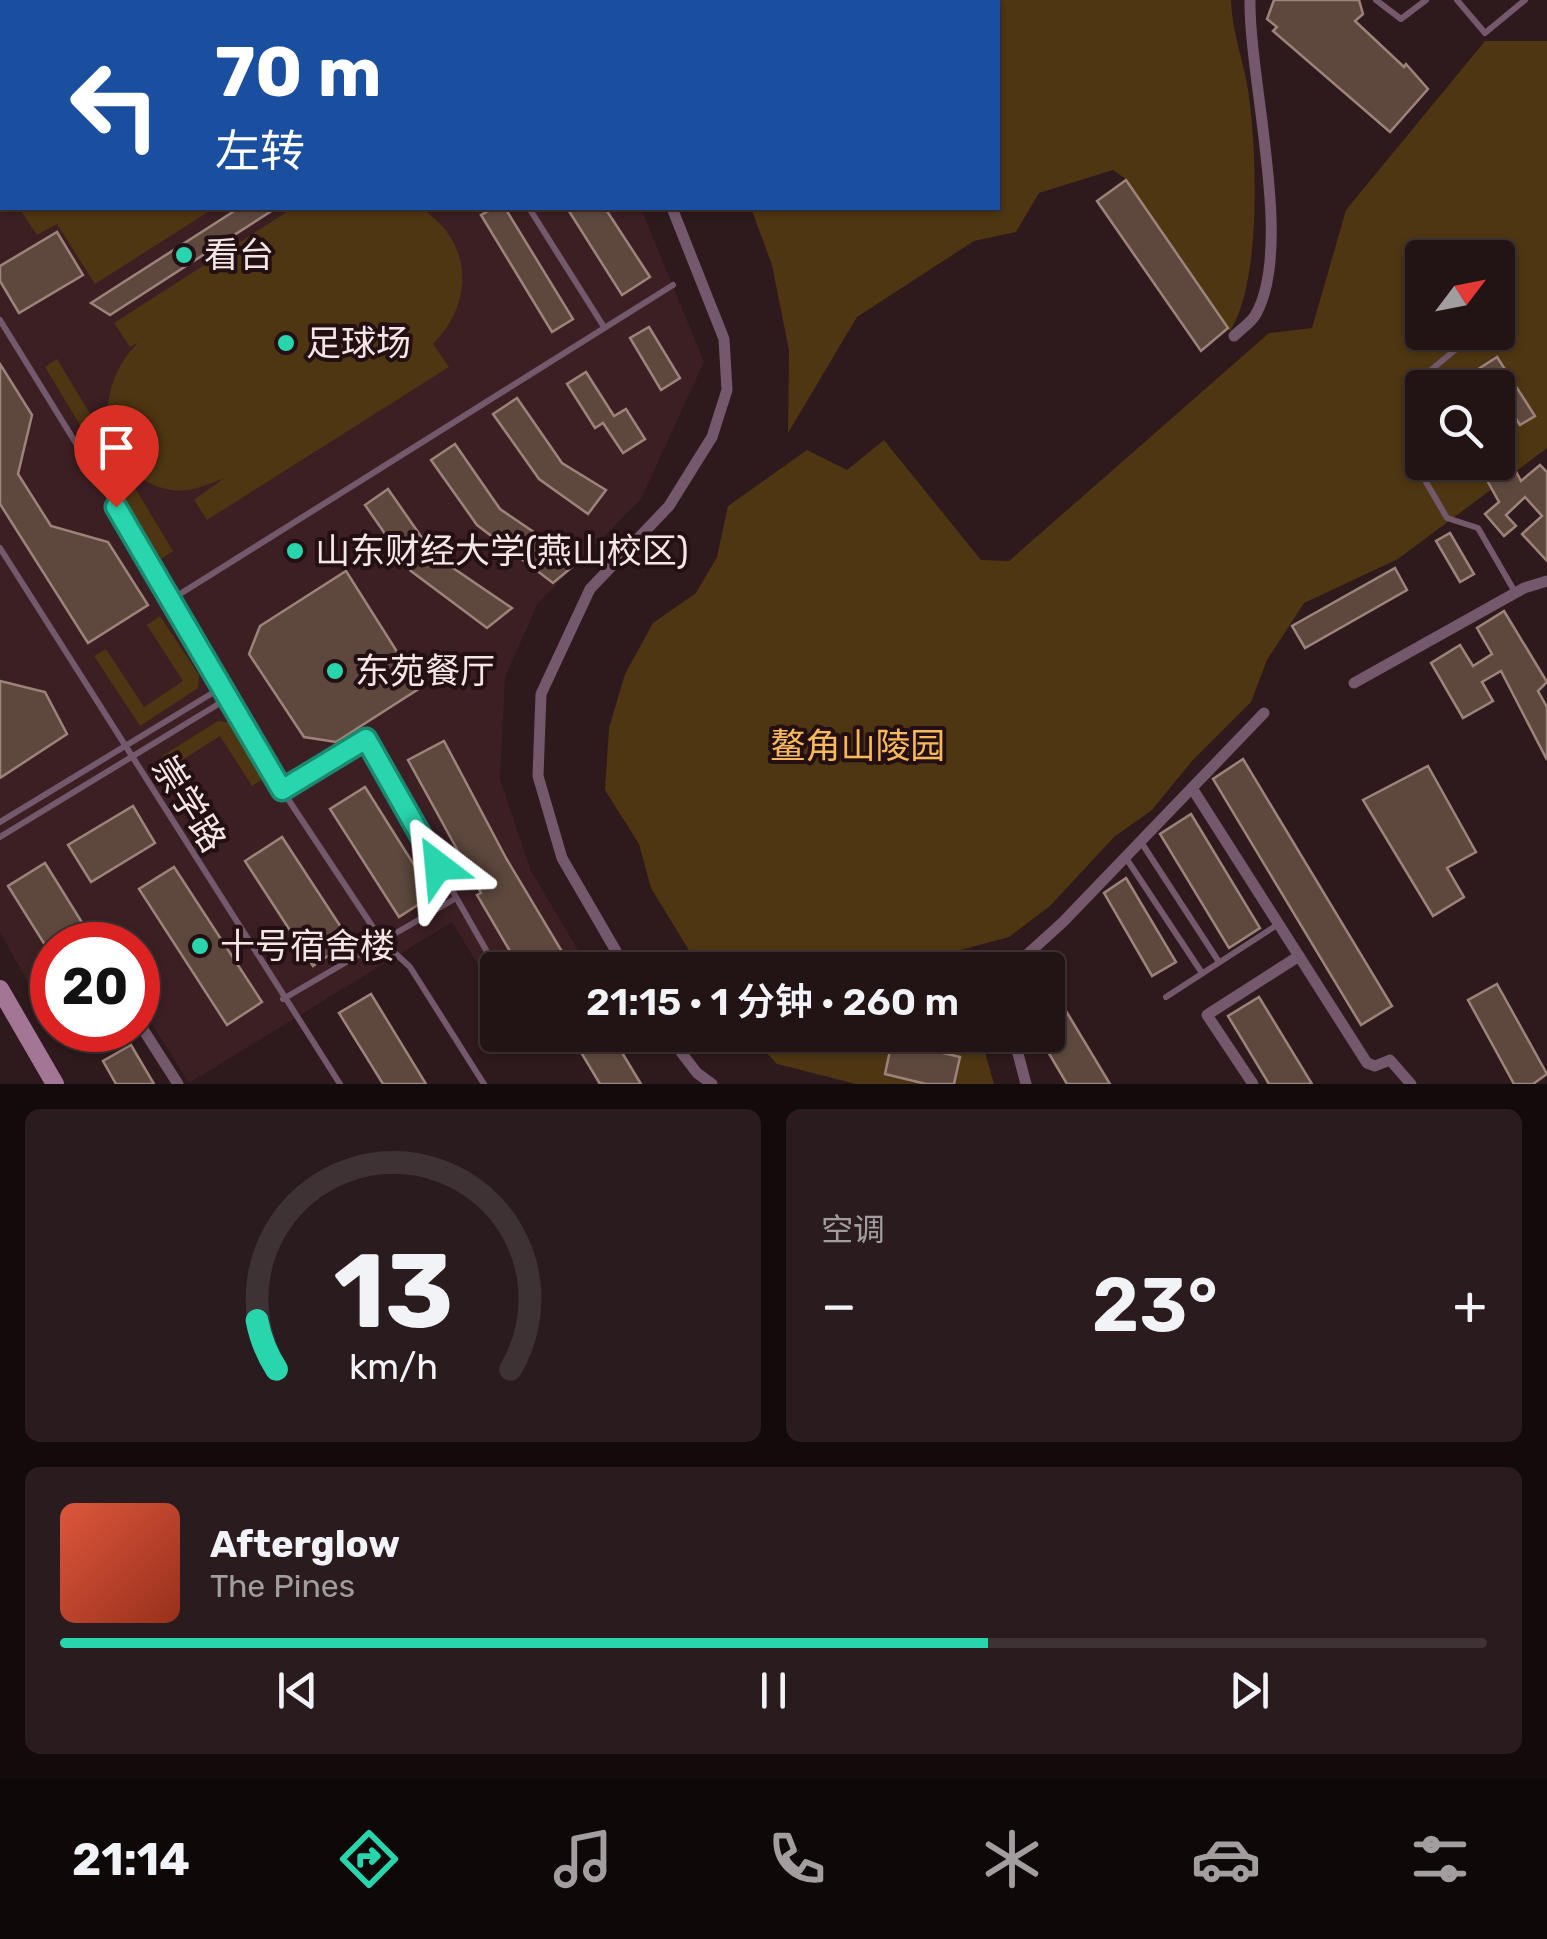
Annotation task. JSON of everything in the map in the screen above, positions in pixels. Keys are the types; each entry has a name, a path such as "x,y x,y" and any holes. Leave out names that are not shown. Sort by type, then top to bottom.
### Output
{"main road":[{"path":"0,990 56,1084"}],"street":[{"path":"1234,336 1256,315 1268,274 1271,222 1250,0"},
{"path":"617,952 562,858 538,776 542,694 590,590 669,506 712,437 727,390 724,339 673,210"},
{"path":"1354,682 1516,592 1547,581"},
{"path":"1028,952 1264,713"},
{"path":"1192,788 1367,1062 1375,1066 1390,1060 1411,1084"},
{"path":"1253,1084 1207,1015 1299,956"},
{"path":"158,1052 178,1084"},
{"path":"681,1052 712,1084"},
{"path":"1018,1052 1026,1084"}],"lane":[{"path":"1376,0 1401,20 1426,0"},
{"path":"1457,0 1485,33 1526,0"},
{"path":"529,210 604,327"},
{"path":"172,599 673,285"},
{"path":"1,323 172,599 282,790 382,941 410,967 484,1084"},
{"path":"1430,370 1454,350"},
{"path":"1425,480 1447,518 1478,528 1516,592"},
{"name":"崇学路","path":"0,548 340,1084"},
{"path":"0,822 224,686"},
{"path":"0,837 230,696"},
{"path":"282,790 366,739 487,952"},
{"path":"1140,841 1220,962"},
{"path":"1125,857 1202,974"},
{"path":"283,998 456,898"},
{"path":"1166,997 1278,924"}],"shaded area":[{"name":"山东财经大学(燕山校区)","path":"0,210 642,210 704,362 641,499 538,603 505,677 500,779 531,871 579,952 480,952 480,968 452,922 189,1083 160,1037 160,922 30,922 30,986 0,932"}],"green space":[{"path":"1000,0 1231,0 1248,90 1255,179 1248,281 1230,331 1127,180 1113,170 1039,193 1016,232 974,241 857,317 788,433 789,350 772,265 752,210 1000,210"},
{"name":"鳌角山陵园","path":"1485,41 1547,41 1547,448 1515,472 1515,370 1405,370 1405,480 1504,480 1398,559 1304,603 1267,660 1251,702 1192,761 1152,810 1114,837 1050,906 1009,937 957,952 690,952 651,888 639,844 605,790 609,728 625,674 653,623 696,593 717,557 728,506 807,450 847,470 884,440 981,560 1009,561 1269,333 1312,328 1346,210"},
{"path":"20,210 208,212 95,284 57,224 37,235"},
{"path":"290,210 423,210 449,234 461,266 460,299 445,330 433,344 449,367 207,520 194,500 224,478 192,489 171,490 147,482 128,468 116,450 109,429 108,406 123,362 138,343 130,347 114,323"},
{"path":"57,359 173,551 161,559 45,367"},
{"path":"160,616 199,675 198,688 140,726 94,656 106,649 144,707 183,681 147,625"},
{"path":"218,721 232,723 265,778 252,786 220,736 173,766 204,815 196,820 162,767 162,756"},
{"path":"766,1052 985,1052 994,1084 856,1084 777,1064"}],"building":[{"path":"1274,0 1359,0 1363,14 1355,21 1404,67 1406,64 1428,89 1390,132 1273,31 1277,27 1267,19"},
{"path":"1126,180 1228,328 1201,351 1097,201"},
{"name":"看台","path":"236,210 273,210 110,315 91,303"},
{"path":"490,210 506,210 573,319 552,332 481,215"},
{"path":"568,210 606,210 650,277 622,295"},
{"path":"57,232 83,275 19,313 0,281 0,266"},
{"path":"649,327 680,378 661,390 630,338"},
{"path":"1497,357 1505,370 1477,370"},
{"path":"0,364 32,415 18,474 51,526 108,542 148,605 88,643 0,504"},
{"path":"586,372 614,416 626,409 645,439 623,453 603,423 595,428 567,384"},
{"path":"1515,385 1535,416 1520,425 1515,417"},
{"path":"517,398 562,463 606,490 588,514 539,479 493,414"},
{"path":"455,444 500,509 578,562 553,583 477,525 431,460"},
{"path":"1540,465 1547,472 1547,561 1522,534 1542,516 1525,497 1506,515 1516,526 1504,536 1485,514 1499,502 1487,480 1515,480 1515,470 1521,481"},
{"path":"388,489 434,555 512,608 487,628 411,571 365,505"},
{"path":"1450,533 1474,574 1460,582 1436,541"},
{"path":"1395,568 1407,590 1305,648 1292,626"},
{"name":"东苑餐厅","path":"346,571 420,688 336,742 304,737 249,654 260,626"},
{"path":"1504,611 1547,682 1538,691 1547,707 1547,760 1501,671 1482,682 1493,701 1463,718 1431,663 1460,645 1473,666 1492,654 1477,628"},
{"path":"0,681 45,692 67,734 0,778"},
{"path":"444,741 506,858 562,952 510,952 408,760"},
{"path":"1243,759 1392,1006 1361,1025 1213,779"},
{"path":"1428,766 1476,852 1447,868 1464,897 1433,916 1363,800"},
{"path":"365,787 433,895 399,917 330,809"},
{"path":"133,806 155,843 91,882 68,845"},
{"path":"1191,814 1260,928 1229,948 1160,834"},
{"path":"282,837 350,941 313,966 245,861"},
{"path":"45,863 82,922 31,922 8,886"},
{"name":"十号宿舍楼","path":"174,867 262,1002 227,1025 139,889"},
{"path":"1126,878 1176,962 1152,976 1104,893"},
{"path":"1497,984 1547,1074 1533,1084 1514,1084 1468,1000"},
{"path":"371,994 426,1084 383,1084 339,1013"},
{"path":"1259,997 1312,1084 1269,1084 1228,1016"},
{"path":"1065,1009 1110,1084 1067,1084 1048,1052 1065,1052"},
{"path":"119,1052 135,1052 154,1084 116,1084 103,1061"},
{"path":"622,1052 641,1084 600,1084 582,1054"},
{"path":"890,1052 939,1052 960,1057 954,1084 926,1084 885,1074"}],"place":[{"name":"看台","path":"184,255"},
{"name":"足球场","path":"286,343"},
{"name":"山东财经大学(燕山校区)","path":"295,551"},
{"name":"东苑餐厅","path":"335,671"},
{"name":"十号宿舍楼","path":"200,946"}],"route":[{"path":"116,507 282,790 366,739 438,866"}]}
